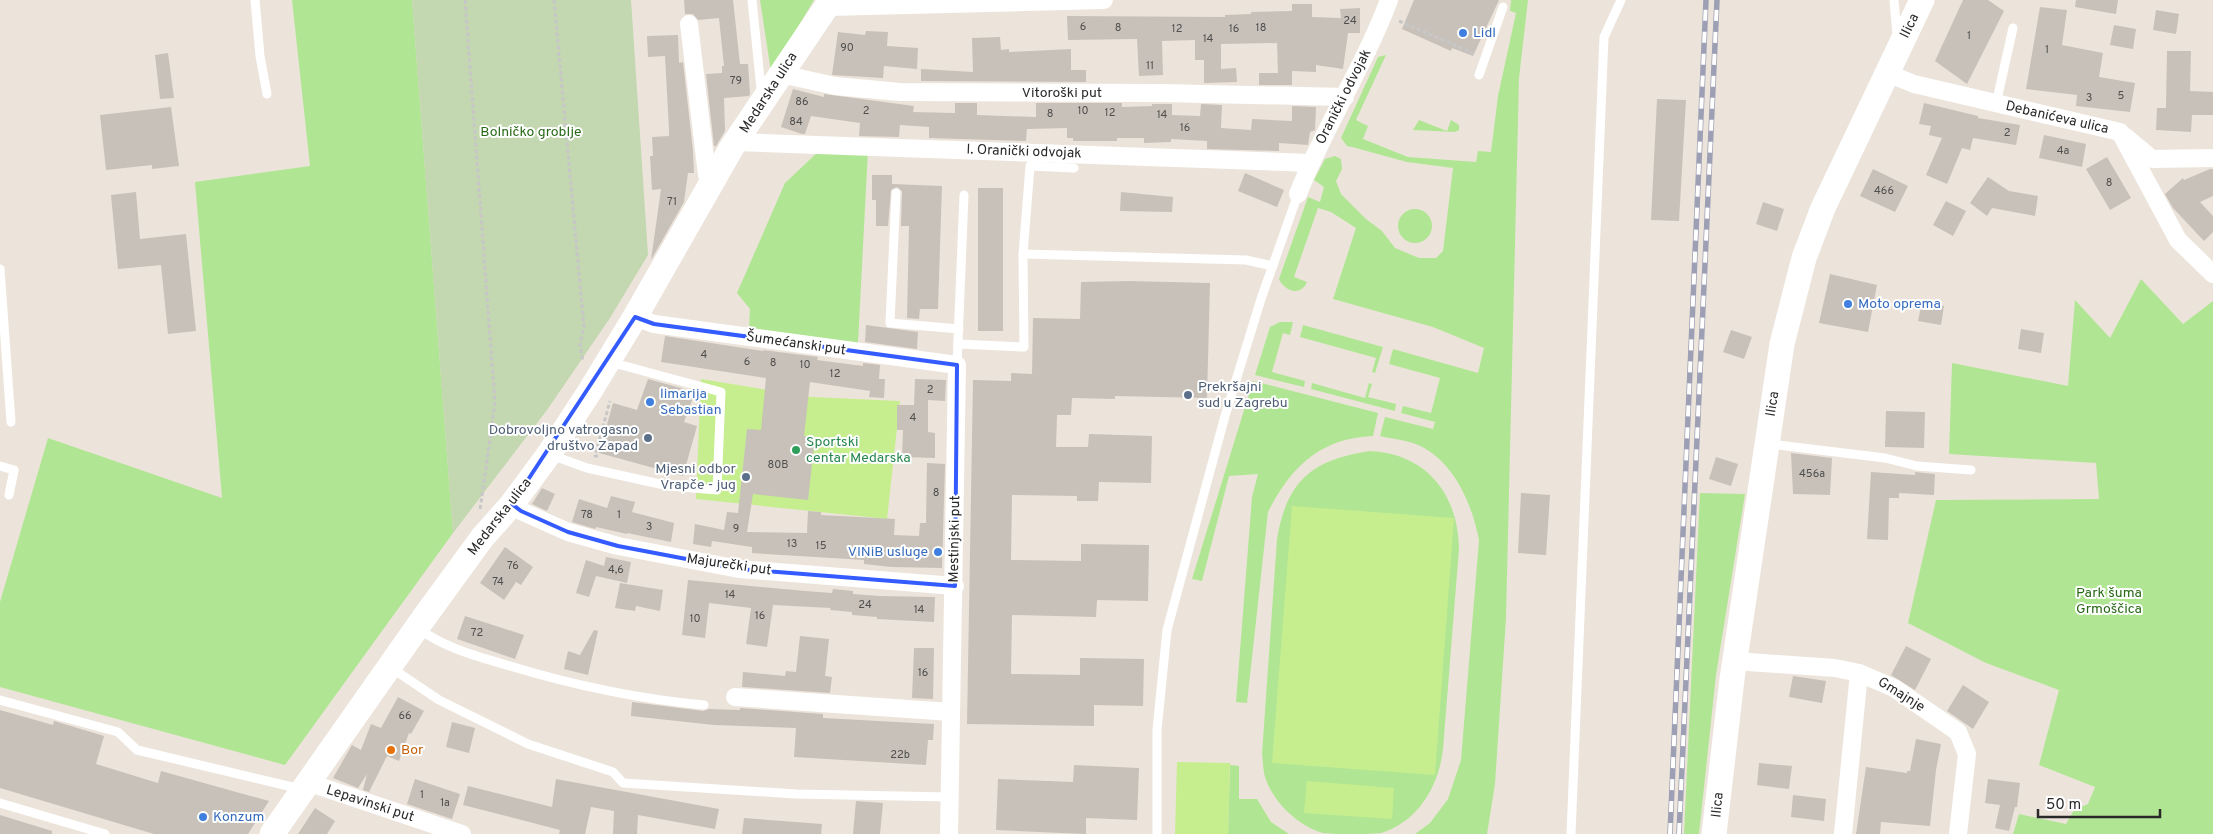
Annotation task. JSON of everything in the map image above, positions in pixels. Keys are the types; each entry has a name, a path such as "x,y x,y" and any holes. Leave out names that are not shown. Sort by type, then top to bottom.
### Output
{"street":[{"path":"829,3 1104,0"},
{"name":"Oranički odvojak","path":"1298,194 1310,163 1377,32 1389,0"},
{"name":"Ilica","path":"1714,834 1734,661 1782,344 1804,258 1846,157 1922,0"},
{"name":"Medarska ulica","path":"272,834 417,627 482,538 512,504 549,454 635,318 732,147 829,3"},
{"path":"689,24 707,175 711,187"},
{"name":"Debanićeva ulica","path":"1887,73 1914,84 2120,132 2178,240 2213,274"},
{"name":"Vitoroški put","path":"774,84 835,86 900,92 1161,93 1345,97"},
{"path":"2120,132 2152,158 2213,158"},
{"name":"I. Oranički odvojak","path":"737,142 1310,163"},
{"name":"Šumećanski put","path":"635,318 654,324 958,365"},
{"name":"Mestinjski put","path":"949,834 958,365"},
{"name":"Majurečki put","path":"512,504 521,511 568,532 618,546 739,569 955,586"},
{"name":"Gmajnje","path":"1734,661 1835,668 1858,673 1894,688 1958,732 1967,754 1958,834"},
{"path":"1843,834 1858,673"},
{"path":"735,697 951,712"},
{"name":"Lepavinski put","path":"304,786 462,834"}],"lane":[{"path":"255,0 260,56 267,94"},
{"path":"752,0 761,90 774,84"},
{"path":"1571,834 1604,36 1621,0"},
{"path":"1894,0 1899,49"},
{"path":"1479,75 1503,7"},
{"path":"1996,104 2013,28"},
{"path":"958,344 1024,347 1023,254 1030,166 1074,168"},
{"path":"896,193 890,323 959,329"},
{"path":"1157,834 1157,730 1167,630 1225,416 1298,194"},
{"path":"958,365 964,195"},
{"path":"1023,254 1246,260 1273,266"},
{"path":"0,269 11,422"},
{"path":"549,454 587,468 669,486 717,490 721,392 603,370"},
{"path":"1767,444 1885,458 1917,466 1971,470"},
{"path":"0,466 14,470 9,495"},
{"path":"417,627 452,649 542,676 659,701 704,705"},
{"path":"389,666 439,700 528,744 613,772 623,784 796,794 950,797"},
{"path":"0,700 118,732 137,750 304,786"},
{"path":"0,803 105,834"}],"path":[{"path":"465,0 495,403 477,533 482,538"},
{"path":"554,0 584,327 580,345 581,355 585,366 603,370"},
{"path":"1399,20 1472,53"},
{"path":"604,458 596,456 610,401"},
{"path":"585,443 598,447"}],"highlighted area":[{"path":"635,317 654,324 957,365 955,586 739,569 618,546 568,532 521,511 512,504"}],"green space":[{"path":"292,0 412,0 453,533 285,765 0,687 0,602 48,438 222,498 195,182 310,166"},
{"name":"Bolničko groblje","path":"412,0 631,0 648,255 610,318 547,410 453,533"},
{"path":"760,0 814,0 771,72"},
{"path":"1511,0 1528,0 1519,78 1506,618 1495,784 1487,834 1415,834 1430,823 1448,799 1461,760 1479,540 1472,512 1466,498 1442,462 1431,452 1418,445 1380,436 1385,417 1433,429 1435,422 1401,413 1403,406 1431,413 1440,378 1389,364 1393,349 1478,373 1484,348 1433,327 1333,299 1356,228 1331,212 1318,208 1294,277 1307,282 1304,287 1301,290 1293,291 1285,287 1279,279 1308,197 1320,202 1324,187 1314,180 1325,159 1335,156 1341,159 1342,169 1336,181 1341,194 1366,219 1382,231 1395,248 1419,258 1436,258 1443,251 1453,168 1407,162 1347,146 1341,138 1378,57 1386,55 1356,120 1368,126 1363,139 1408,157 1476,162 1478,151 1491,152 1498,96 1516,13 1510,11"},
{"path":"1419,120 1447,131 1451,120 1459,125 1459,130 1455,132 1413,130"},
{"path":"821,149 868,150 858,343 749,328 750,309 737,293 785,183"},
{"path":"1415,209 1422,210 1427,214 1431,219 1431,233 1427,238 1422,242 1415,243 1408,242 1403,238 1399,233 1398,226 1399,219 1403,214 1408,210"},
{"name":"Park šuma Grmoščica","path":"2141,279 2183,324 2213,301 2213,834 2013,834 2019,814 2066,824 2074,810 2088,804 2095,787 2039,765 2059,690 1986,663 1908,623 1936,500 2099,499 2096,463 1949,454 1952,363 2068,386 2075,300 2110,338"},
{"path":"1280,322 1293,322 1290,335 1283,333 1272,372 1305,381 1304,387 1255,375 1270,327"},
{"path":"1303,325 1383,347 1375,373 1372,372 1376,358 1300,337"},
{"name":"Sportski centar Medarska","path":"701,379 811,397 900,401 887,519 696,499"},
{"path":"1253,381 1378,413 1373,436 1337,442 1309,458 1287,481 1268,512 1247,703 1236,702 1252,497 1258,474 1229,476 1202,581 1192,579"},
{"path":"1312,383 1365,398 1369,383 1372,384 1368,397 1396,404 1395,411 1311,389"},
{"path":"1370,451 1390,454 1408,460 1423,469 1436,480 1453,511 1459,549 1443,749 1441,763 1431,789 1416,811 1406,820 1394,828 1381,833 1323,833 1296,819 1280,804 1269,786 1264,771 1262,754 1277,539 1281,519 1288,502 1305,476 1332,460"},
{"path":"1700,493 1745,494 1716,675 1699,834 1684,834"},
{"path":"1292,506 1454,518 1435,775 1272,763"},
{"path":"1177,762 1230,763 1228,834 1175,834"},
{"path":"1230,765 1239,766 1239,799 1257,799 1271,822 1289,834 1228,834"},
{"path":"1307,781 1394,788 1392,819 1304,813"}],"building":[{"path":"684,0 733,0 740,64 748,64 750,94 749,96 724,98 725,131 716,146 714,146 706,74 722,73 722,66 724,66 719,18 698,20 693,14 685,14"},
{"name":"Lidl","path":"1414,0 1499,0 1473,56 1452,48 1451,51 1402,29"},
{"path":"1963,0 1988,0 2004,11 1967,84 1935,61"},
{"path":"2076,0 2118,0 2116,14 2075,7"},
{"path":"1292,4 1312,4 1312,17 1341,18 1340,9 1360,8 1360,33 1348,33 1343,69 1316,65 1316,72 1292,71 1292,85 1259,85 1259,73 1278,73 1277,43 1221,44 1221,69 1236,68 1237,82 1204,83 1204,60 1195,60 1195,40 1162,41 1163,75 1139,76 1137,39 1068,40 1067,16 1225,17 1225,15 1251,14 1251,12 1292,11"},
{"path":"2040,7 2067,10 2062,45 2103,53 2099,77 2135,83 2130,112 2076,106 2077,95 2026,89"},
{"path":"2156,10 2179,14 2176,34 2153,30"},
{"path":"2114,25 2136,29 2133,49 2110,45"},
{"path":"866,31 888,32 887,46 918,48 917,69 884,66 883,78 832,75 838,32 865,35"},
{"path":"678,35 679,63 683,62 694,173 688,173 684,202 651,260 661,189 652,190 650,156 653,156 652,137 669,136 669,130 665,56 648,57 647,36"},
{"path":"1000,37 1001,50 1009,49 1009,52 1071,49 1071,70 1086,70 1086,82 921,81 921,69 973,72 972,38"},
{"path":"2167,51 2191,51 2190,91 2213,92 2213,115 2192,115 2191,132 2156,130 2157,108 2166,108"},
{"path":"168,53 174,98 160,99 155,55"},
{"path":"793,89 824,97 824,94 914,106 913,112 955,113 955,103 977,103 977,115 1036,117 1036,103 1122,103 1122,107 1172,104 1172,115 1200,116 1201,104 1222,105 1221,128 1251,130 1252,119 1292,121 1292,106 1316,107 1315,130 1310,132 1308,145 1279,143 1279,151 1207,149 1207,141 1171,139 1171,142 1144,143 1144,138 1117,138 1117,141 1073,141 1073,138 1067,138 1067,128 1027,129 1026,141 929,138 929,127 900,125 899,137 859,136 860,123 811,116 805,134 802,134 781,127"},
{"path":"1657,99 1686,100 1679,221 1651,220"},
{"path":"1924,103 1978,116 1978,118 2020,125 2016,145 1973,138 1970,150 1962,148 1947,184 1926,175 1942,138 1929,135 1931,126 1919,124"},
{"path":"171,107 179,166 152,169 152,165 106,170 100,115"},
{"path":"2044,135 2086,144 2082,167 2039,158"},
{"path":"2107,157 2131,198 2110,210 2086,169"},
{"path":"1873,169 1908,186 1895,212 1860,196"},
{"path":"2213,169 2213,196 2200,202 2213,216 2213,232 2204,241 2173,208 2165,194 2183,178 2184,180"},
{"path":"1245,173 1284,190 1277,207 1238,191"},
{"path":"872,175 892,175 892,184 942,186 938,309 920,309 919,319 907,318 909,226 901,226 902,191 897,187 891,190 888,226 876,226 876,200 872,200"},
{"path":"1988,177 2009,191 2038,196 2035,216 1992,208 1987,216 1970,203"},
{"path":"978,188 1003,188 1003,331 978,331"},
{"path":"136,192 140,239 186,234 196,331 168,334 161,265 118,269 111,195"},
{"path":"1121,192 1173,197 1172,212 1120,211"},
{"path":"1946,201 1966,211 1953,236 1933,225"},
{"path":"1763,202 1784,209 1777,231 1756,224"},
{"name":"Moto oprema","path":"1830,274 1877,285 1868,332 1819,323"},
{"path":"1081,282 1210,283 1207,398 1115,396 1115,399 1072,398 1071,415 1057,415 1056,447 1088,447 1089,434 1152,436 1151,483 1099,482 1098,501 1077,501 1077,496 1012,495 1011,560 1081,561 1081,544 1149,545 1148,601 1097,600 1096,617 1012,615 1011,674 1080,675 1080,658 1144,659 1143,706 1094,705 1094,726 967,724 973,380 1011,381 1011,373 1032,374 1033,318 1080,319"},
{"path":"1922,302 1944,306 1941,325 1918,321"},
{"path":"866,325 918,332 917,349 865,342"},
{"path":"2021,329 2044,333 2041,353 2018,349"},
{"path":"1731,330 1752,337 1744,359 1723,352"},
{"path":"665,336 763,351 818,357 817,360 863,366 863,363 880,365 879,379 885,379 884,398 869,397 870,391 810,382 804,436 815,437 808,500 753,494 747,532 807,533 808,511 821,512 821,515 895,519 894,535 919,536 920,523 926,523 927,463 945,464 942,568 891,567 864,564 864,560 752,553 752,547 712,541 711,547 693,544 695,524 724,530 727,512 738,513 747,429 761,430 766,378 661,362"},
{"path":"648,379 695,392 684,422 697,426 683,476 599,453 613,403 637,410"},
{"path":"915,379 946,380 945,401 928,400 928,432 935,433 935,458 902,457 903,430 897,430 897,405 914,405"},
{"path":"1886,411 1925,412 1924,448 1885,447"},
{"path":"1791,453 1832,458 1830,495 1793,494"},
{"path":"1716,457 1738,464 1731,486 1709,479"},
{"path":"1871,472 1915,475 1915,472 1935,474 1934,495 1899,493 1899,498 1889,498 1888,540 1867,539"},
{"path":"542,488 555,494 547,511 532,504"},
{"path":"1521,493 1550,495 1546,555 1518,553"},
{"path":"611,496 635,502 632,512 674,523 671,542 596,527 595,529 572,522 579,499 607,508"},
{"path":"505,547 533,567 521,585 516,582 504,600 480,583"},
{"path":"606,557 631,562 627,583 596,576 589,597 576,593 586,560 604,566"},
{"path":"688,580 832,593 833,589 853,591 853,594 935,597 934,622 877,619 877,617 852,615 852,612 830,610 831,608 773,605 767,647 746,644 751,608 709,603 705,638 682,635"},
{"path":"620,583 663,590 660,611 636,606 635,611 615,608"},
{"path":"465,616 524,635 515,659 457,639"},
{"path":"594,630 598,631 588,675 564,669 568,651 580,655"},
{"path":"800,636 829,639 825,676 832,677 830,693 742,687 743,672 785,676 786,671 796,672"},
{"path":"1906,646 1931,659 1915,690 1891,675"},
{"path":"914,648 934,648 933,699 912,698"},
{"path":"1793,676 1826,681 1822,703 1789,697"},
{"path":"1963,685 1989,702 1973,729 1947,711"},
{"path":"398,697 424,711 411,734 409,733 399,761 387,756 369,792 363,790 367,774 358,788 333,778 352,745 361,750 371,724 381,728"},
{"path":"632,702 703,711 709,709 740,710 740,708 823,714 823,718 934,724 933,740 928,740 926,765 794,757 796,728 714,725 631,716"},
{"path":"0,710 53,725 54,721 104,736 96,764 158,783 161,771 269,801 248,834 154,834 0,788"},
{"path":"452,722 475,728 469,753 446,747"},
{"path":"1916,739 1941,744 1930,826 1881,822 1880,834 1856,834 1866,767 1907,773 1907,771 1910,771"},
{"path":"1759,763 1792,766 1789,789 1757,785"},
{"path":"1074,765 1139,768 1137,820 1086,818 1086,834 996,830 998,779 1073,782"},
{"path":"415,779 460,794 452,819 407,804"},
{"path":"556,779 719,809 715,829 638,815 637,834 613,834 614,811 591,807 585,834 559,834 560,830 463,805 468,786 552,807"},
{"path":"1988,779 2020,783 2017,807 2015,807 2009,831 1995,828 2000,805 1985,803"},
{"path":"1793,795 1826,799 1824,821 1791,817"},
{"path":"856,801 883,803 880,834 853,834"},
{"path":"315,808 335,821 327,834 298,834"},
{"path":"0,815 52,831 52,834 0,834"},
{"path":"744,818 822,824 821,834 742,834"}],"railway":[{"path":"1670,834 1706,0"},
{"path":"1679,834 1717,0"}],"place":[{"name":"Lidl","path":"1463,33"},
{"name":"Moto oprema","path":"1848,304"},
{"name":"Prekršajni sud u Zagrebu","path":"1188,395"},
{"name":"limarija Sebastian","path":"650,402"},
{"name":"Dobrovoljno vatrogasno društvo Zapad","path":"648,438"},
{"name":"Sportski centar Medarska","path":"796,450"},
{"name":"Mjesni odbor Vrapče - jug","path":"746,477"},
{"name":"VINiB usluge","path":"938,552"},
{"name":"Bor","path":"391,750"},
{"name":"Konzum","path":"203,817"}]}
